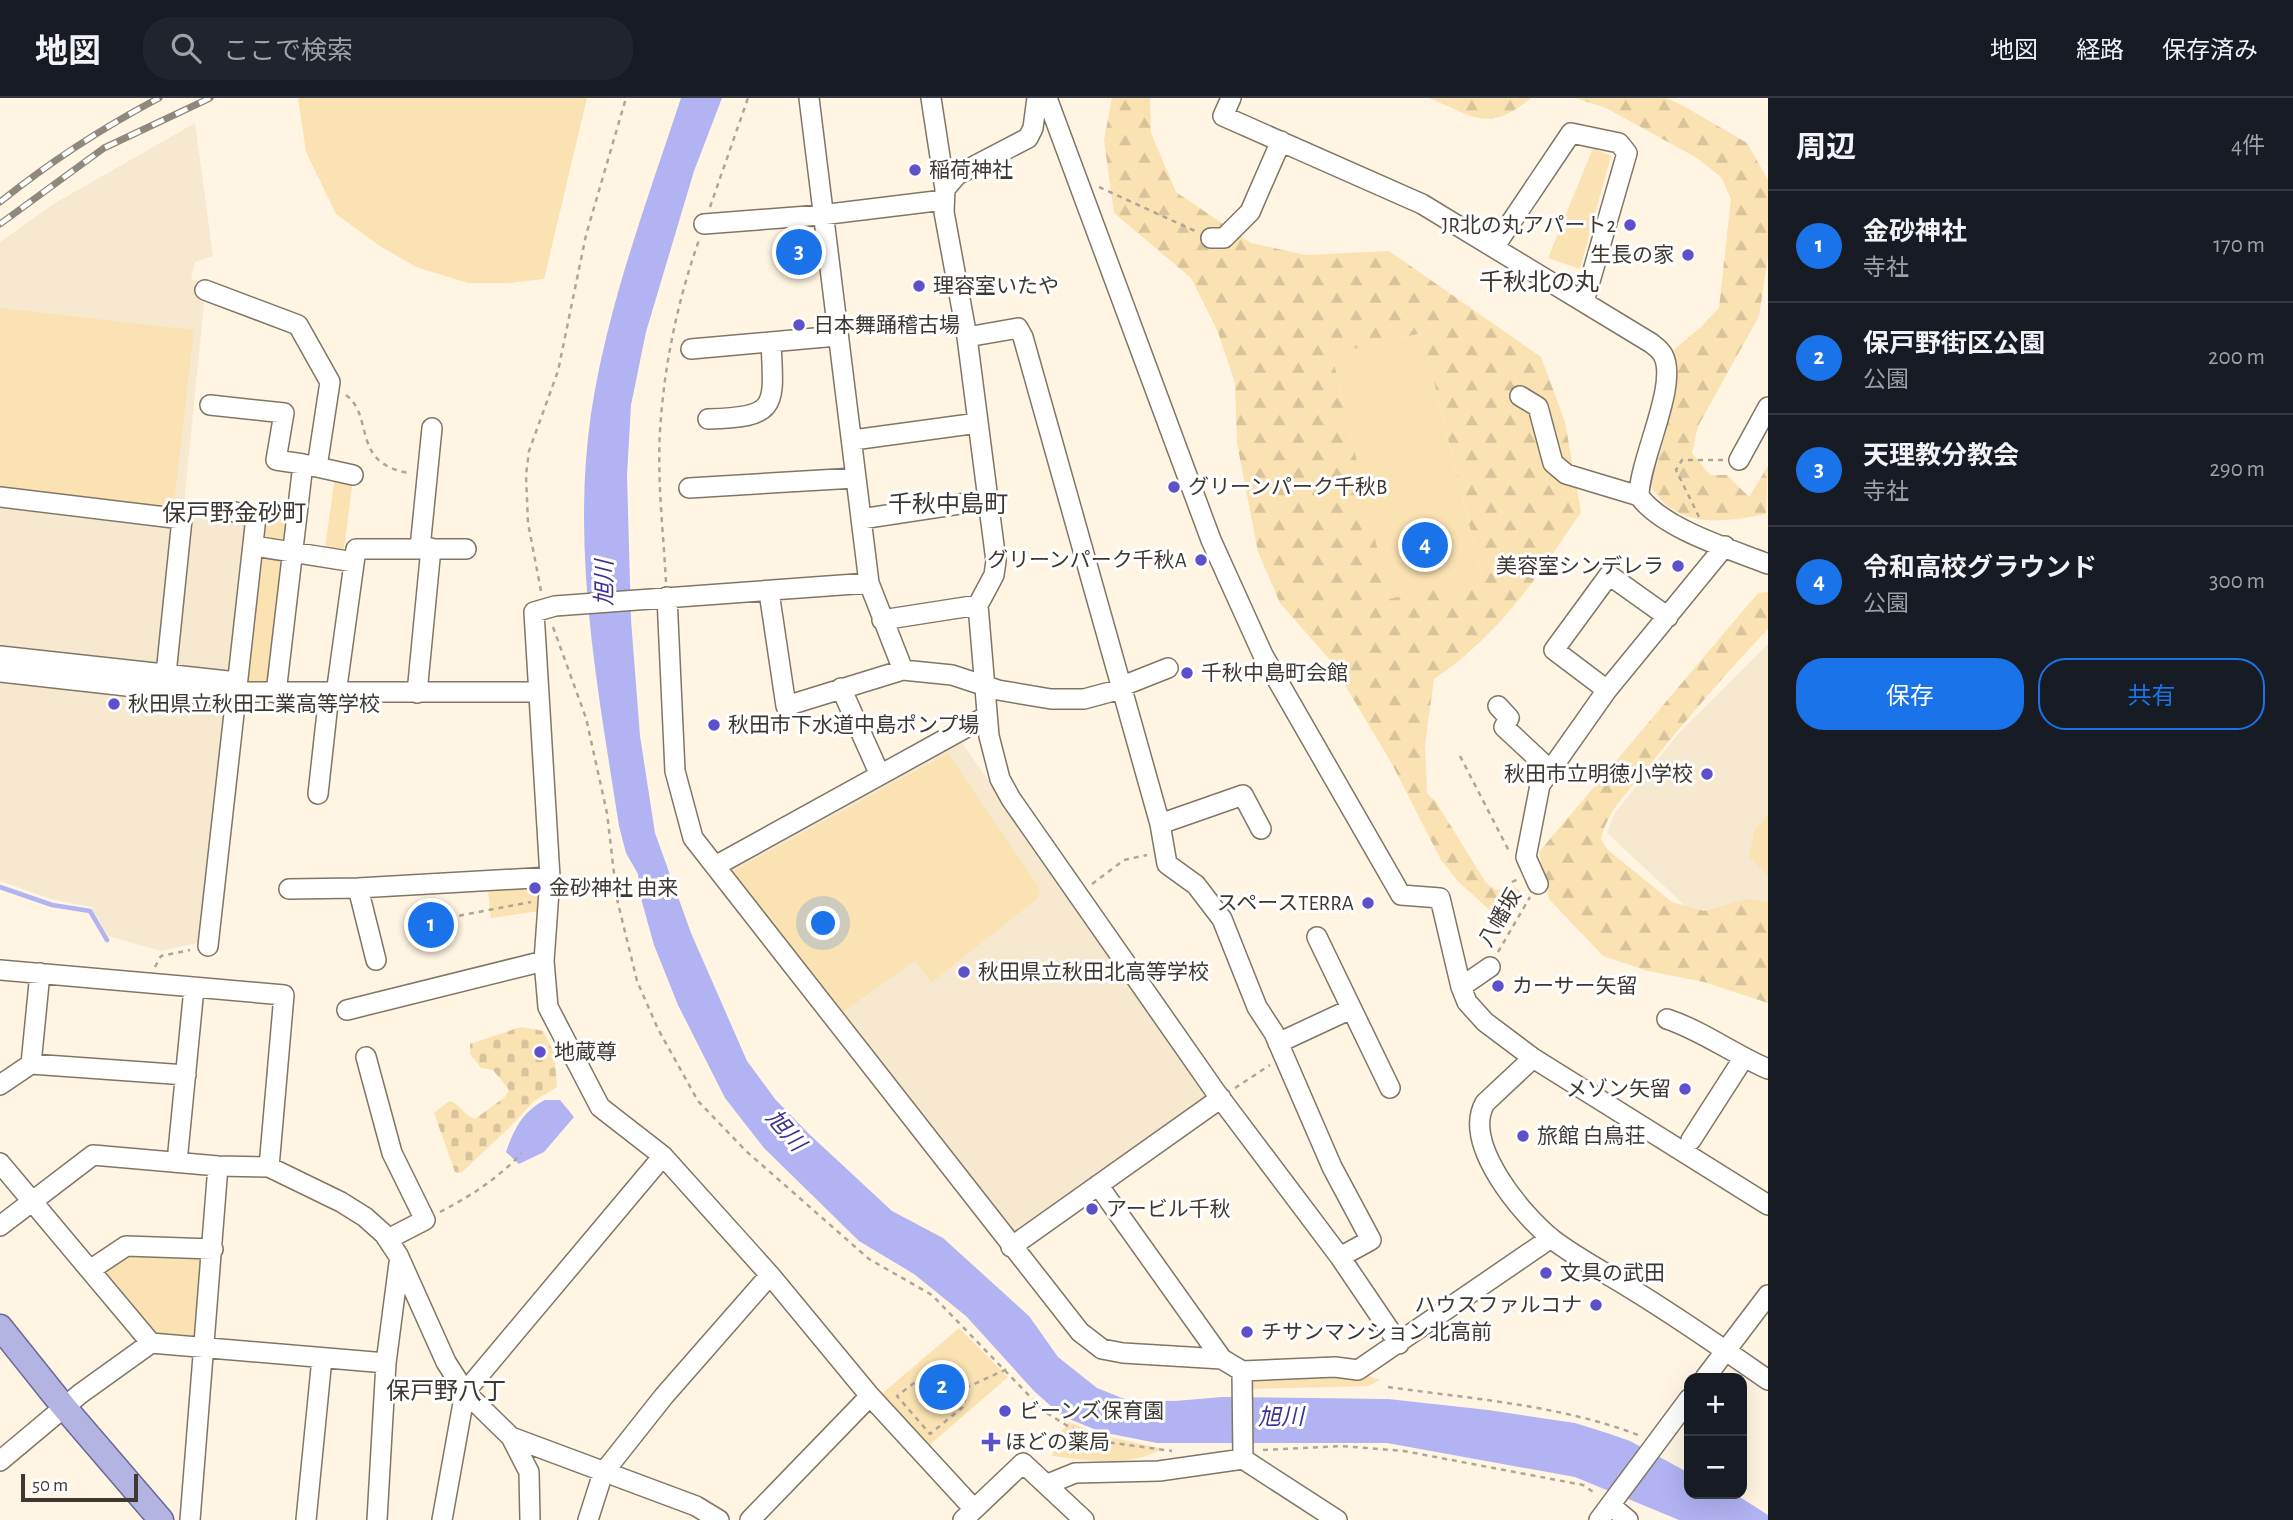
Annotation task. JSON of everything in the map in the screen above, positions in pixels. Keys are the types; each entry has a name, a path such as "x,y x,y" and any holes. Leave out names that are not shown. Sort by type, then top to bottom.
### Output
{"main road":[{"path":"0,1327 64,1407 162,1520"}],"street":[{"path":"809,98 821,215 853,440 855,478 869,583 903,670"},
{"path":"930,98 967,337 996,561 994,575 978,604 987,716 999,779 1221,1098 1340,1257 1399,1344"},
{"path":"704,224 821,215 944,195 957,175 1028,138 1033,128 1037,98"},
{"path":"1047,98 1211,540 1263,655 1401,895 1440,898 1467,1002 1485,1022 1534,1058 1768,1205"},
{"path":"1231,98 1223,116 1422,205 1628,327 1664,355 1667,372 1665,390 1644,461 1639,496"},
{"path":"1495,246 1571,133 1619,143 1627,153 1584,302"},
{"path":"1211,238 1224,238 1238,228 1250,212 1281,141"},
{"path":"205,290 298,325 330,382 293,551 276,693"},
{"path":"967,337 1018,328 1023,337 1160,824 1167,864 1196,885 1222,919 1257,1007 1280,1050 1332,1167 1371,1240 1340,1257"},
{"path":"691,349 837,336"},
{"path":"708,419 743,418 766,408 771,400 773,387 771,342"},
{"path":"1520,396 1538,407 1553,463 1566,474 1639,496 1648,509 1670,522 1768,564"},
{"path":"210,405 284,412 276,460 353,475"},
{"path":"1739,460 1768,407"},
{"path":"853,440 978,423"},
{"path":"417,693 427,476 432,428"},
{"path":"689,488 855,478"},
{"path":"0,497 182,519 166,674"},
{"path":"861,519 986,500"},
{"path":"208,946 256,517 226,510"},
{"path":"1538,884 1526,857 1540,786 1607,690 1668,617 1717,543"},
{"path":"254,546 354,562"},
{"path":"318,794 356,549 466,549"},
{"path":"1607,690 1554,650 1609,575 1668,617"},
{"path":"869,583 769,593 667,597 555,606 534,612 550,877 544,961 548,1007 600,1107 663,1156 770,1275 969,1515 1023,1464 1048,1484 1084,1520"},
{"path":"769,593 786,706 903,670 952,675 984,683 998,690 1051,699 1084,699 1120,688 1168,668"},
{"path":"667,597 675,771 693,838 717,865 1011,1247 1080,1332 1102,1349 1123,1353 1222,1359"},
{"path":"882,620 978,604"},
{"path":"0,656 166,674 235,690"},
{"path":"0,672 276,693 538,692"},
{"path":"841,688 880,775"},
{"path":"1498,706 1509,718 1504,727 1550,770"},
{"path":"717,865 987,716"},
{"path":"1160,824 1243,795 1261,829"},
{"path":"289,889 358,888 550,877"},
{"path":"358,888 376,960"},
{"path":"1317,937 1390,1088"},
{"path":"347,1010 544,961"},
{"path":"1461,987 1490,967"},
{"path":"0,970 284,995 269,1167"},
{"path":"31,1064 40,973"},
{"path":"177,1162 194,988"},
{"path":"1280,1050 1351,1009"},
{"path":"1667,1019 1690,1027 1743,1059 1768,1069"},
{"path":"366,1057 392,1153 425,1220 393,1247"},
{"path":"1534,1058 1485,1103 1480,1112 1480,1142 1517,1202 1551,1238 1768,1380"},
{"path":"1691,1140 1743,1059"},
{"path":"0,1085 31,1064 186,1075"},
{"path":"1011,1247 1221,1098"},
{"path":"0,1226 93,1155 218,1166 269,1167 365,1217 393,1247 446,1362 465,1392 511,1437 528,1472 530,1520"},
{"path":"442,1520 465,1392 663,1156"},
{"path":"0,1163 151,1343"},
{"path":"190,1520 206,1347 218,1166"},
{"path":"1098,1185 1222,1359 1242,1378 1242,1452"},
{"path":"1242,1378 1335,1367 1358,1370 1551,1238"},
{"path":"90,1270 126,1246 213,1249"},
{"path":"377,1520 386,1363 400,1273 393,1247"},
{"path":"588,1520 603,1473 664,1396 770,1275"},
{"path":"1709,1373 1768,1295"},
{"path":"0,1461 64,1407 151,1343 386,1363"},
{"path":"306,1520 322,1358"},
{"path":"750,1520 870,1396"},
{"path":"1628,1520 1609,1507 1684,1406"},
{"path":"511,1437 696,1506 719,1520"},
{"path":"1048,1484 1075,1473 1159,1471 1242,1452 1337,1520"}],"path":[{"path":"1077,177 1211,238"},
{"path":"330,382 355,402 373,456 396,471 427,476"},
{"path":"1717,543 1676,470 1682,460 1739,460"},
{"path":"1460,756 1511,856"},
{"path":"1078,894 1124,860 1164,852"},
{"name":"八幡坂","path":"1490,967 1538,884"},
{"path":"410,925 489,908 548,900"},
{"path":"152,984 161,956 208,946"},
{"path":"1221,1098 1280,1050"},
{"path":"425,1220 474,1194 507,1169 522,1153"},
{"path":"959,1391 1007,1369"},
{"path":"926,1374 933,1382 943,1375 959,1391 965,1399 963,1407 930,1434 897,1396 926,1374"},
{"path":"1388,1387 1578,1416 1656,1442"},
{"path":"1242,1452 1341,1446 1404,1451 1583,1485 1609,1507"}],"shaded area":[{"name":"秋田県立秋田工業高等学校","path":"195,123 213,256 195,262 191,279 206,284 183,514 241,520 249,527 202,942 161,951 108,936 91,907 51,899 0,881 0,242 55,203"},
{"name":"秋田市立明徳小学校","path":"1768,644 1768,928 1694,914 1607,833 1614,814 1678,734"},
{"name":"秋田県立秋田北高等学校","path":"958,737 1210,1098 1013,1240 723,866"}],"green space":[{"path":"298,98 587,98 544,279 509,283 468,283 416,267 380,246 336,214 306,152"},
{"path":"1112,98 1150,98 1151,133 1176,192 1251,243 1306,255 1389,251 1541,357 1565,422 1581,512 1533,581 1498,624 1458,662 1434,679 1425,745 1427,793 1436,802 1486,883 1496,890 1514,887 1522,892 1518,906 1508,915 1498,918 1458,881 1441,860 1392,764 1330,660 1280,603 1258,552 1237,443 1235,383 1218,332 1191,278 1114,213 1104,140","holes":["1422,333 1482,577 1389,599 1332,354"]},
{"path":"1429,98 1531,98 1503,115 1481,118"},
{"path":"1575,98 1666,98 1747,143 1768,180 1768,256 1759,316 1698,426 1692,453 1710,475 1727,475 1749,497 1768,466 1766,514 1717,520 1687,516 1661,499 1650,485 1671,405 1671,352 1719,308 1731,199 1721,177 1697,158 1606,108"},
{"path":"1593,148 1611,156 1580,269 1548,258"},
{"path":"0,308 194,330 173,514 0,493"},
{"path":"1422,333 1482,577 1389,600 1332,354"},
{"path":"335,476 353,479 344,550 325,548"},
{"path":"262,510 287,514 283,543 258,539"},
{"path":"258,556 283,559 267,684 242,681"},
{"path":"1768,592 1768,629 1706,697 1627,792 1608,819 1601,839 1608,850 1672,902 1704,911 1747,899 1768,902 1768,1003 1704,982 1648,971 1603,956 1549,899 1539,852 1758,593"},
{"path":"948,753 1040,889 1038,898 932,982 915,961 840,1014 732,872"},
{"path":"1768,814 1768,876 1749,857 1754,832"},
{"path":"487,882 541,884 540,911 491,918"},
{"path":"521,1027 543,1031 554,1053 557,1087 534,1101 461,1173 455,1172 434,1113 449,1101 475,1119 505,1097 509,1090 493,1070 481,1068 470,1054 470,1044"},
{"path":"122,1253 205,1254 199,1341 153,1336 101,1270"},
{"path":"959,1328 1008,1377 924,1450 877,1398"},
{"path":"1363,1374 1380,1380 1368,1386 1246,1389 1245,1375"},
{"path":"1069,1422 1101,1435 1163,1449 1136,1458 1109,1461 1052,1456 1060,1433"}],"water":[{"name":"旭川","path":"681,98 722,98 694,171 646,332 631,405 627,475 631,620 640,736 655,833 691,933 747,1061 775,1099 892,1211 943,1238 1029,1316 1058,1357 1097,1388 1127,1400 1175,1401 1222,1397 1388,1399 1575,1423 1630,1441 1684,1470 1684,1499 1743,1499 1768,1515 1768,1520 1679,1520 1575,1477 1387,1443 1157,1443 1101,1432 1062,1416 1034,1391 966,1316 914,1274 859,1241 764,1148 725,1098 678,1005 654,945 640,895 638,874 626,853 619,826 603,724 586,569 586,466 598,374 629,254"},
{"path":"545,1100 560,1100 574,1117 544,1152 519,1164 506,1152 509,1144 525,1115"}],"waterway":[{"path":"0,887 52,905 90,911 107,940"}],"railway":[{"path":"0,202 77,146 159,98"},
{"path":"0,224 104,148 210,98"}],"place":[{"name":"稲荷神社","path":"915,170"},
{"name":"JR北の丸アパート2","path":"1630,225"},
{"name":"天理教分教会","path":"799,252"},
{"name":"生長の家","path":"1688,255"},
{"name":"理容室いたや","path":"919,286"},
{"name":"日本舞踊稽古場","path":"799,325"},
{"name":"グリーンパーク千秋B","path":"1174,487"},
{"name":"令和高校グラウンド","path":"1425,545"},
{"name":"グリーンパーク千秋A","path":"1201,560"},
{"name":"美容室シンデレラ","path":"1678,566"},
{"name":"千秋中島町会館","path":"1187,673"},
{"name":"秋田県立秋田工業高等学校","path":"114,704"},
{"name":"秋田市下水道中島ポンプ場","path":"714,725"},
{"name":"秋田市立明徳小学校","path":"1707,774"},
{"name":"金砂神社 由来","path":"535,888"},
{"name":"スペースTERRA","path":"1368,903"},
{"name":"金砂神社","path":"431,925"},
{"name":"秋田県立秋田北高等学校","path":"964,972"},
{"name":"カーサー矢留","path":"1498,986"},
{"name":"地蔵尊","path":"540,1052"},
{"name":"メゾン矢留","path":"1685,1089"},
{"name":"旅館 白鳥荘","path":"1523,1136"},
{"name":"アービル千秋","path":"1092,1209"},
{"name":"文具の武田","path":"1546,1273"},
{"name":"ハウスファルコナ","path":"1596,1305"},
{"name":"チサンマンション北高前","path":"1247,1332"},
{"name":"保戸野街区公園","path":"942,1387"},
{"name":"ビーンズ保育園","path":"1005,1411"},
{"name":"ほどの薬局","path":"991,1442"}],"district":[{"name":"千秋北の丸","path":"1539,283"},
{"name":"千秋中島町","path":"948,505"},
{"name":"保戸野金砂町","path":"234,514"},
{"name":"保戸野八丁","path":"446,1392"}]}
